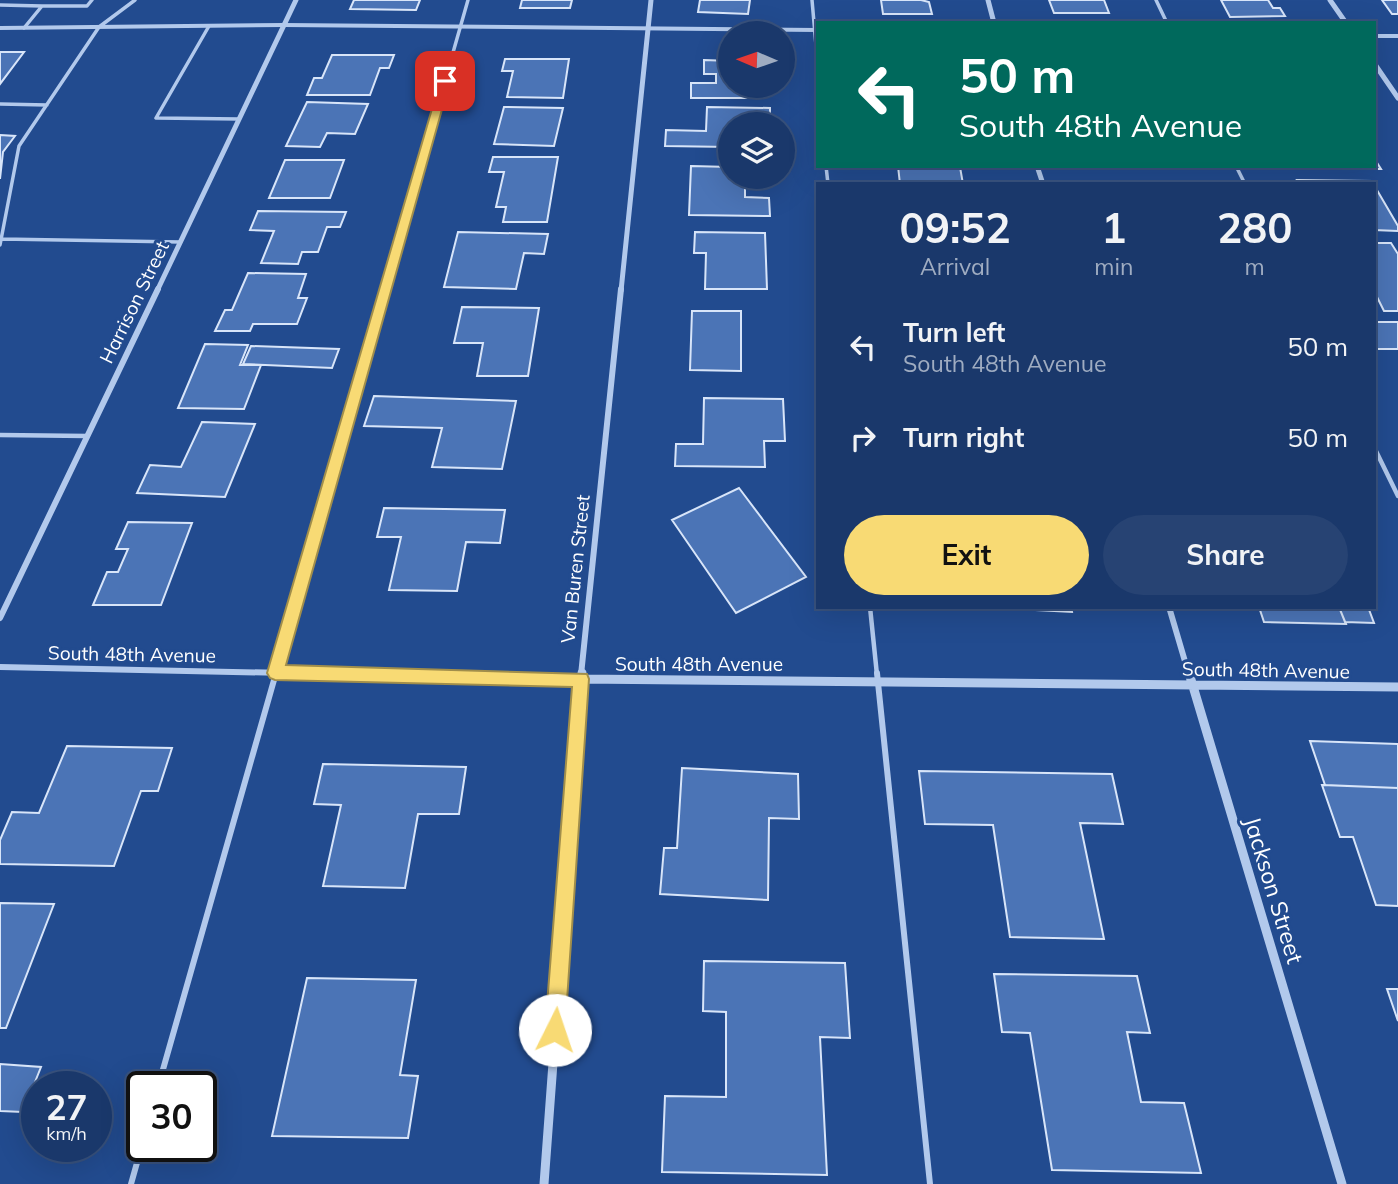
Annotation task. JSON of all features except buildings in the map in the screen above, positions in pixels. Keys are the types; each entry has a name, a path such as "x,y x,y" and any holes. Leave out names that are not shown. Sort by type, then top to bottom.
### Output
{"street":[{"name":"Harrison Street","path":"0,618 296,0"},
{"name":"Van Buren Street","path":"544,1184 581,679 651,0"},
{"path":"988,0 993,21"},
{"path":"1330,0 1345,21"},
{"path":"0,28 284,25 816,30"},
{"path":"1376,36 1398,36"},
{"path":"1376,66 1398,98"},
{"name":"Jackson Street","path":"1170,609 1342,1184"},
{"name":"South 48th Avenue","path":"0,667 581,679 1398,687"}],"lane":[{"path":"14,5 18,0"},
{"path":"32,5 37,0"},
{"path":"0,2 14,5 88,6 92,0"},
{"path":"0,245 19,146 99,27 135,0"},
{"path":"163,1071 468,0"},
{"path":"812,0 816,30"},
{"path":"1156,0 1166,21"},
{"path":"24,28 42,5"},
{"path":"209,26 156,118 239,119"},
{"path":"0,104 47,105"},
{"path":"2,239 180,242"},
{"path":"0,435 87,436"},
{"path":"1376,451 1398,496"},
{"path":"870,609 930,1184"},
{"path":"131,1184 137,1162"}],"route":[{"path":"445,81 275,673 581,679 555,1030"}]}
